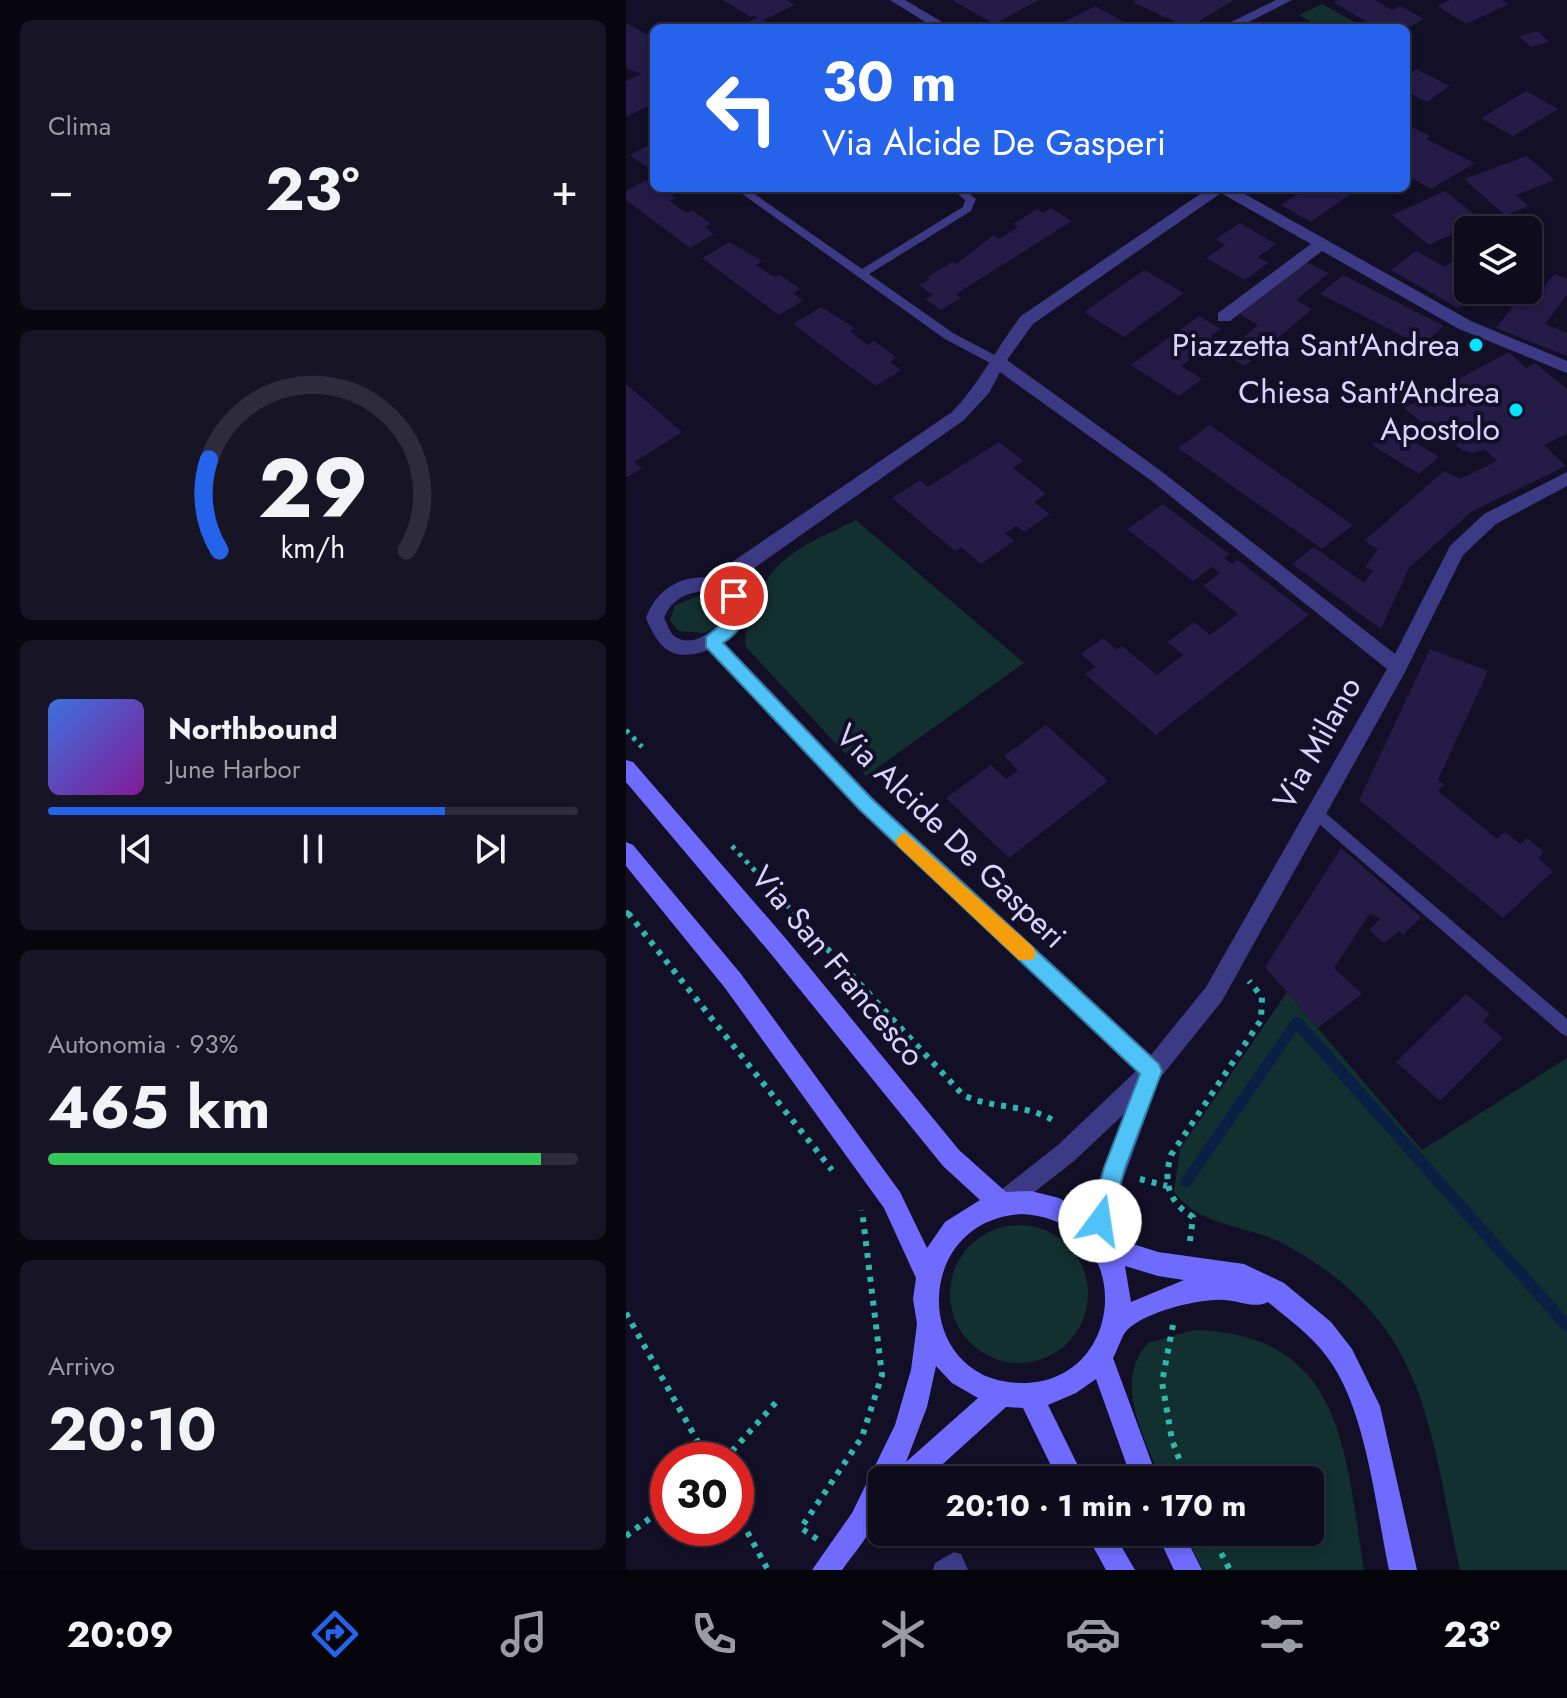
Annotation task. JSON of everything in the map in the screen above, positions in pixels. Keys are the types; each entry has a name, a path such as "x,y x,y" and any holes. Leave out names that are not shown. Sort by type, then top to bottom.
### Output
{"street":[{"path":"896,0 938,24"},
{"path":"1235,24 1286,0"},
{"path":"718,585 741,565 950,422 983,389 1013,335 1035,314 1215,192"},
{"path":"1228,192 1465,325 1567,367"},
{"path":"1224,317 1321,244"},
{"path":"998,362 1155,475 1398,667"},
{"name":"Via Milano","path":"1001,1204 1078,1142 1152,1071 1231,970 1398,667 1449,562 1461,545 1499,514 1567,478"},
{"path":"698,583 718,585 734,596 737,614 729,630 712,642 694,647 674,643 661,635 655,618 659,607 678,589 698,583"},
{"name":"Via Alcide De Gasperi","path":"712,642 866,804 1152,1071"},
{"name":"Via San Francesco","path":"626,768 779,947 951,1158 1001,1204"},
{"path":"626,851 733,981 892,1200 929,1280"},
{"name":"Via Milano","path":"1101,1242 1115,1168 1152,1071"},
{"path":"889,1466 913,1418 921,1392 929,1280 939,1252 953,1233 979,1212 1001,1204 1031,1201 1055,1206 1081,1220 1101,1242 1116,1285 1112,1326 1099,1353 1088,1367 1064,1385 1030,1396 1000,1395 972,1384 949,1364 935,1342 928,1317"},
{"path":"1101,1242 1158,1264 1183,1280 1234,1288 1297,1308 1333,1344 1367,1406 1403,1570"},
{"path":"1112,1326 1183,1280"},
{"path":"1099,1353 1140,1466"},
{"path":"921,1466 1000,1395"},
{"path":"1030,1396 1065,1466"},
{"path":"830,1565 868,1508"},
{"path":"861,1522 868,1515"},
{"path":"1106,1546 1121,1570"},
{"path":"1176,1546 1188,1570"}],"lane":[{"path":"745,192 949,336 998,362"},
{"path":"862,274 967,209 971,199 961,192"},
{"path":"1317,814 1567,1029"}],"path":[{"path":"626,730 647,753"},
{"path":"731,845 963,1095 989,1107 1044,1111 1078,1142"},
{"path":"626,911 835,1174"},
{"path":"1182,1466 1172,1440 1162,1382 1193,1217 1172,1201 1167,1186 1171,1155 1263,1013 1260,990 1231,970"},
{"path":"1115,1168 1145,1181 1167,1186"},
{"path":"830,1565 801,1528 871,1422 882,1375 867,1232 857,1199"},
{"path":"626,1313 698,1442"},
{"path":"740,1442 780,1398"},
{"path":"626,1536 650,1518"},
{"path":"754,1544 768,1570"},
{"path":"1217,1546 1230,1570"}],"green space":[{"path":"1322,4 1358,24 1314,24 1299,15"},
{"path":"856,520 1024,663 866,776 745,643 758,596 778,566 804,546"},
{"path":"703,594 719,600 723,611 721,620 704,633 678,631 670,620 675,605"},
{"path":"1287,992 1422,1150 1567,1058 1567,1570 1460,1570 1439,1468 1414,1381 1394,1342 1367,1306 1330,1273 1282,1243 1210,1219 1185,1204 1174,1192 1180,1149"},
{"path":"1019,1225 1045,1231 1067,1246 1082,1268 1088,1294 1082,1320 1067,1342 1045,1357 1019,1363 993,1357 971,1342 956,1320 950,1294 956,1268 971,1246 993,1231"},
{"path":"1194,1330 1244,1337 1282,1353 1309,1377 1328,1407 1342,1443 1364,1570 1203,1570 1191,1546 1324,1546 1324,1466 1155,1466 1140,1428 1132,1393 1138,1359 1148,1343"}],"building":[{"path":"723,0 787,0 795,5 764,20 770,24 743,24 758,17 749,16"},
{"path":"952,0 1039,0 994,24"},
{"path":"1234,0 1195,24 1179,24 1132,2"},
{"path":"1375,0 1392,10 1400,6 1424,19 1410,26 1410,24 1370,24 1333,2"},
{"path":"1450,0 1502,0 1509,4 1466,24 1437,6"},
{"path":"1095,6 1129,24 1060,24"},
{"path":"626,23 650,36 650,76 647,77 650,79 650,105 626,117 626,81 641,74 626,68"},
{"path":"1538,31 1549,42 1531,47 1519,36"},
{"path":"1416,69 1450,86 1427,102 1410,93 1410,73"},
{"path":"1526,91 1558,109 1513,136 1481,118"},
{"path":"1410,126 1430,136 1426,139 1475,163 1431,189 1410,177"},
{"path":"650,144 650,168 649,169 630,155"},
{"path":"1527,156 1555,180 1516,195 1529,206 1505,215 1464,179"},
{"path":"646,180 650,182 650,192 666,192 676,198 670,201 686,213 692,210 711,224 705,227 714,234 690,248 626,200 626,191"},
{"path":"1445,191 1477,216 1454,216 1454,233 1429,245 1392,215"},
{"path":"1300,192 1353,192 1311,222 1281,205"},
{"path":"1051,208 1072,221 956,294 961,298 941,310 925,299 933,295 919,285 930,279 927,277 952,262 956,264 994,235 999,239 1018,227 1013,224 1037,209 1043,213"},
{"path":"1240,223 1276,244 1258,257 1268,263 1245,280 1206,258 1225,245 1216,239"},
{"path":"730,242 762,261 756,265 774,277 779,274 800,289 793,293 803,301 779,315 702,258"},
{"path":"1416,251 1445,267 1453,261 1454,304 1463,304 1458,308 1391,270"},
{"path":"1304,261 1329,273 1296,300 1312,309 1245,366 1223,354 1258,325 1239,314"},
{"path":"1144,270 1184,293 1124,337 1084,312"},
{"path":"1554,274 1567,279 1567,295 1545,324 1567,333 1567,356 1496,328 1515,304 1542,304 1544,287"},
{"path":"1343,275 1444,326 1422,346 1320,294"},
{"path":"821,307 855,328 850,331 868,345 874,341 896,357 890,362 901,370 876,386 793,324"},
{"path":"1199,316 1221,329 1211,336 1217,339 1181,366 1202,379 1179,396 1131,365"},
{"path":"1509,352 1526,368 1535,363 1567,389 1567,434 1544,445 1566,466 1471,512 1409,568 1381,629 1292,564 1314,547 1364,583 1373,571 1365,567 1378,549 1364,541 1444,471 1460,479 1497,461 1484,449 1474,453 1462,450 1444,436 1440,427 1429,429 1404,408"},
{"path":"626,384 682,432 634,462 642,468 626,478"},
{"path":"1210,425 1353,525 1322,549 1178,448"},
{"path":"1392,428 1439,457 1419,474 1372,445"},
{"path":"999,442 1024,461 1013,468 1046,494 1034,502 1050,514 1024,532 1016,526 1005,533 1014,541 981,564 961,547 955,551 892,498 920,480 928,487"},
{"path":"1163,504 1229,554 1224,558 1232,564 1238,560 1309,615 1156,735 1085,674 1096,667 1081,654 1103,638 1117,650 1122,646 1157,675 1183,655 1167,642 1194,622 1210,635 1238,614 1203,586 1220,573 1212,567 1193,581 1127,529"},
{"path":"1430,649 1488,671 1438,780 1444,785 1438,791 1497,839 1505,832 1521,844 1527,838 1544,852 1538,858 1553,871 1503,918 1359,800"},
{"path":"1046,725 1108,781 1009,858 946,798 991,765 1006,779 1018,771 1004,756"},
{"path":"1341,848 1421,917 1403,935 1399,931 1384,943 1369,930 1380,919 1370,913 1334,968 1362,994 1318,1028 1265,967"},
{"path":"1466,994 1490,1014 1483,1021 1503,1038 1440,1101 1396,1062"}],"waterway":[{"path":"1186,1182 1297,1022 1567,1326"}],"slow traffic":[{"path":"904,840 1026,953"}],"place":[{"name":"Piazzetta Sant'Andrea","path":"1476,345"},
{"name":"Chiesa Sant'Andrea Apostolo","path":"1516,410"}],"route":[{"path":"734,596 738,606 736,620 724,635 712,642 866,804 1152,1071 1115,1168 1100,1221"}]}
